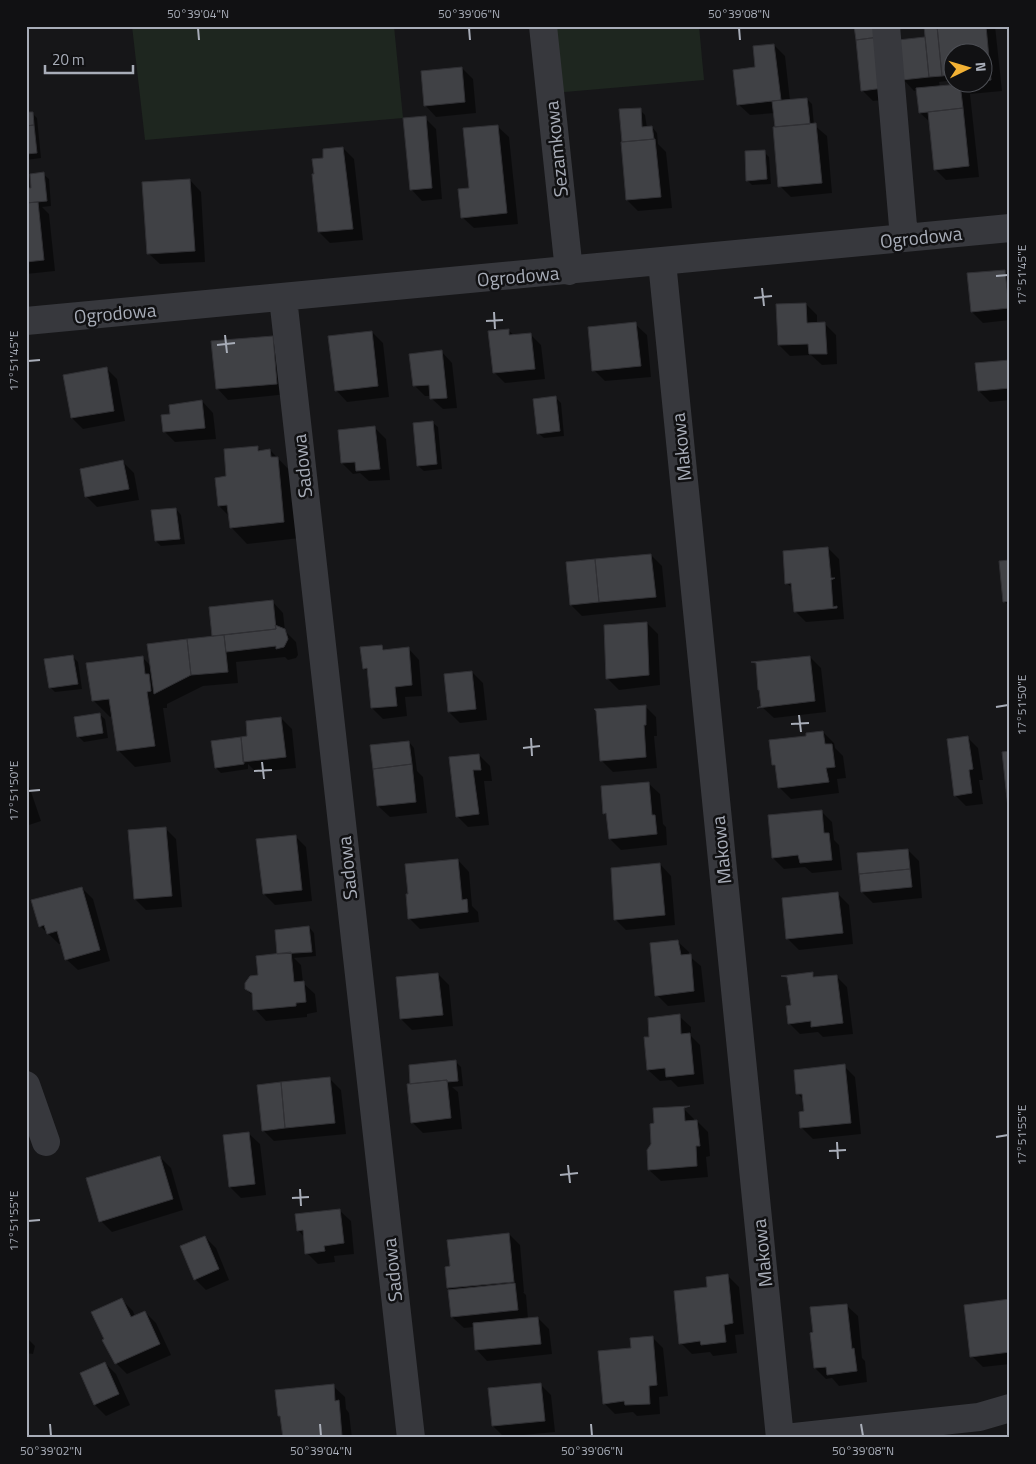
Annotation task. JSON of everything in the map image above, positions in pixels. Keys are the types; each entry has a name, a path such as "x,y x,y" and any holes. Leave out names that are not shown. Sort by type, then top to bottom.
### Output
{"street":[{"name":"Sezamkowa","path":"543,26 569,271"},
{"path":"886,26 904,238"},
{"name":"Ogrodowa","path":"26,321 1010,228"},
{"name":"Makowa","path":"662,262 780,1438"},
{"name":"Sadowa","path":"283,298 411,1438"},
{"path":"26,1085 46,1142"},
{"path":"785,1438 979,1417 1010,1408"}],"shaded area":[{"path":"132,26 394,26 403,118 145,140"},
{"path":"546,26 699,26 704,80 553,93"}],"building":[{"path":"854,26 878,26 879,37 856,40"},
{"path":"924,26 937,26 942,76 929,77"},
{"path":"937,26 986,26 987,42 944,42 944,76 942,76"},
{"path":"879,37 884,88 861,91 856,40"},
{"path":"925,37 929,77 902,80 898,40"},
{"path":"774,44 781,100 737,105 733,70 755,67 753,46"},
{"path":"462,67 465,102 424,106 421,71"},
{"path":"944,85 944,92 961,92 963,108 919,113 916,88"},
{"path":"807,98 810,124 775,127 772,101"},
{"path":"641,108 642,127 652,126 654,139 622,142 619,109"},
{"path":"963,108 969,166 934,170 928,112"},
{"path":"26,112 33,112 34,125 26,126"},
{"path":"426,116 432,188 410,190 403,118"},
{"path":"816,123 822,183 778,187 773,127"},
{"path":"34,125 37,153 26,154 26,126"},
{"path":"498,125 507,213 461,218 458,189 469,188 463,128"},
{"path":"655,139 661,197 626,200 621,142"},
{"path":"343,147 353,229 318,232 312,159 323,158 323,149"},
{"path":"765,150 767,179 746,181 745,151"},
{"path":"44,172 47,201 26,203 26,188 31,188 30,174"},
{"path":"190,179 195,251 147,254 142,182"},
{"path":"38,202 44,260 26,262 26,203"},
{"path":"1005,270 1009,308 971,312 967,273"},
{"path":"806,303 807,323 825,322 827,354 809,354 808,344 778,345 776,304"},
{"path":"636,322 641,366 592,371 588,327"},
{"path":"509,329 509,335 531,333 535,369 493,373 488,331"},
{"path":"372,331 378,386 335,391 328,336"},
{"path":"273,336 277,384 216,389 211,341"},
{"path":"442,350 447,398 430,399 429,385 413,386 409,354"},
{"path":"1010,360 1010,388 978,391 975,363"},
{"path":"107,367 114,411 71,418 63,375"},
{"path":"556,396 560,431 537,434 533,399"},
{"path":"202,400 205,428 163,432 161,415 170,414 169,405"},
{"path":"433,421 437,464 417,466 413,423"},
{"path":"375,426 380,469 356,471 355,462 341,463 338,430"},
{"path":"258,446 258,451 270,449 271,457 278,457 284,522 230,528 227,505 218,506 215,478 226,476 224,449"},
{"path":"123,460 129,489 85,497 80,469"},
{"path":"176,508 180,539 155,541 151,510"},
{"path":"828,547 831,578 835,578 831,580 833,607 837,606 837,608 794,612 791,583 785,584 783,551"},
{"path":"651,554 656,597 599,602 595,559"},
{"path":"595,559 599,602 570,605 566,562"},
{"path":"1010,560 1010,601 1003,602 999,561"},
{"path":"273,600 276,629 212,636 209,607"},
{"path":"647,622 649,675 606,679 604,625"},
{"path":"275,625 285,629 288,639 284,647 276,649 276,646 226,652 224,635 276,629"},
{"path":"224,635 228,672 191,675 187,639"},
{"path":"187,639 191,675 154,694 147,644"},
{"path":"382,645 383,650 409,647 412,685 395,687 397,706 371,708 367,668 363,669 360,647"},
{"path":"73,655 78,684 49,688 44,659"},
{"path":"143,656 145,674 149,674 151,691 147,692 155,746 117,751 109,699 92,701 86,663"},
{"path":"810,656 815,701 757,708 761,706 756,663 751,662"},
{"path":"472,671 476,709 448,712 444,674"},
{"path":"646,705 646,725 644,725 646,757 600,761 596,711 594,709"},
{"path":"100,713 103,733 77,737 74,717"},
{"path":"281,717 286,757 243,762 241,737 247,736 246,721"},
{"path":"823,731 825,744 832,744 835,767 826,768 829,782 778,788 775,765 772,765 769,740 806,736 806,733"},
{"path":"968,736 973,769 969,770 972,793 954,796 947,739"},
{"path":"241,737 244,764 215,768 211,741"},
{"path":"409,741 412,764 373,769 370,745"},
{"path":"1010,751 1010,808 1008,808 1002,752"},
{"path":"479,754 481,770 473,770 479,814 456,817 449,757"},
{"path":"412,764 416,802 377,806 373,769"},
{"path":"649,782 652,815 655,815 657,834 609,839 606,813 603,814 601,786"},
{"path":"822,810 824,833 829,833 832,860 800,863 798,855 772,858 768,815"},
{"path":"166,827 172,896 134,899 128,830"},
{"path":"296,835 302,890 263,894 256,839"},
{"path":"908,849 910,869 859,874 857,853"},
{"path":"458,859 462,900 467,899 468,912 408,919 405,864"},
{"path":"660,863 665,915 614,920 611,868"},
{"path":"910,869 912,887 861,892 859,874"},
{"path":"82,887 100,950 65,960 57,931 47,934 44,925 39,927 31,900"},
{"path":"838,892 843,933 786,939 782,898"},
{"path":"309,926 312,952 277,954 275,930"},
{"path":"678,940 681,955 691,954 694,991 655,996 650,943"},
{"path":"291,952 294,982 304,981 306,1002 296,1003 296,1006 253,1010 252,993 245,989 245,983 250,976 258,975 256,956"},
{"path":"813,972 813,977 837,975 843,1023 811,1027 811,1021 788,1024 786,1006 791,1005 787,977 781,976"},
{"path":"438,973 443,1015 400,1019 396,977"},
{"path":"680,1014 681,1034 690,1033 694,1074 666,1077 665,1068 647,1070 644,1037 649,1037 648,1018"},
{"path":"456,1060 458,1081 447,1082 447,1080 410,1084 409,1065"},
{"path":"845,1064 851,1123 800,1128 799,1112 804,1111 802,1094 796,1094 794,1070"},
{"path":"330,1077 335,1123 285,1128 281,1082"},
{"path":"447,1080 451,1118 411,1123 407,1084"},
{"path":"281,1082 285,1128 262,1131 257,1085"},
{"path":"690,1106 684,1108 685,1121 697,1120 700,1146 696,1146 697,1166 648,1170 647,1150 651,1144 650,1124 654,1123 653,1108"},
{"path":"249,1132 255,1184 229,1187 223,1135"},
{"path":"160,1156 173,1199 99,1222 86,1178"},
{"path":"340,1209 344,1243 324,1246 325,1251 305,1254 303,1230 297,1231 295,1214"},
{"path":"509,1233 514,1282 447,1288 445,1267 450,1266 447,1240"},
{"path":"205,1236 219,1269 194,1280 180,1246"},
{"path":"728,1274 733,1323 724,1325 726,1342 701,1345 700,1341 679,1344 674,1291 707,1287 706,1277"},
{"path":"515,1283 518,1310 451,1317 448,1290"},
{"path":"122,1298 131,1317 145,1311 160,1344 115,1364 102,1340 104,1339 91,1312"},
{"path":"1010,1299 1010,1352 970,1357 964,1305"},
{"path":"847,1304 852,1349 854,1348 857,1371 827,1375 826,1367 814,1368 810,1333 813,1332 810,1307"},
{"path":"538,1317 541,1344 475,1350 473,1323"},
{"path":"653,1336 657,1385 649,1386 650,1404 625,1405 624,1401 603,1404 598,1351 631,1348 630,1338"},
{"path":"105,1362 119,1394 94,1405 80,1373"},
{"path":"541,1383 545,1421 492,1426 488,1388"},
{"path":"334,1384 335,1401 339,1400 342,1436 283,1438 275,1390"}]}
